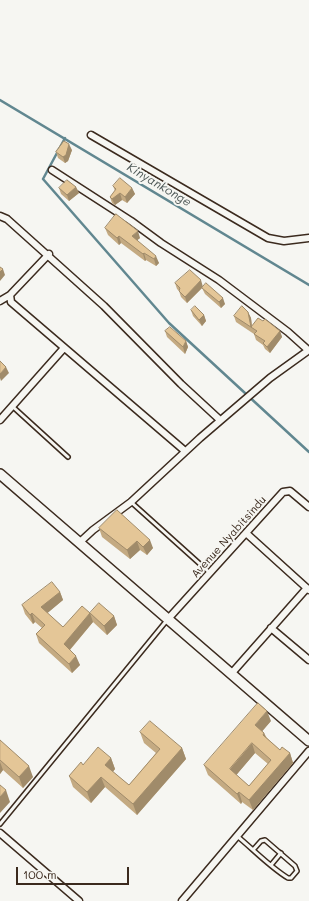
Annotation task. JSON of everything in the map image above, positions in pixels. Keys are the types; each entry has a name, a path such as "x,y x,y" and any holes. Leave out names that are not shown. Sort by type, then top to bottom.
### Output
{"street":[{"path":"91,135 268,238 284,241 309,238"},
{"path":"52,170 131,221 161,243 220,280 288,332 308,350 252,392 244,401 220,420 131,502 93,530 80,542"},
{"path":"0,216 8,219 49,254 104,306 181,384 220,420"},
{"path":"0,301 10,295 49,254"},
{"path":"10,295 11,302 185,452"},
{"path":"0,420 64,348"},
{"path":"0,474 309,742"},
{"name":"Avenue Nyabitsindu","path":"168,619 286,491 294,493 309,507"},
{"path":"231,674 270,628 308,589 246,533"},
{"path":"270,628 309,660"},
{"path":"182,901 309,751"},
{"path":"0,832 79,901"}],"lane":[{"path":"12,406 68,457"},
{"path":"131,502 210,573"},
{"path":"0,824 168,619"},
{"path":"237,836 286,877 291,878 297,871 297,868 265,840 261,841 254,850"},
{"path":"271,865 281,854"}],"building":[{"path":"64,141 69,144 66,155 63,157 56,152"},
{"path":"120,178 132,188 125,197 120,193 112,199 110,197 116,189 113,186"},
{"path":"67,180 76,187 67,195 59,188"},
{"path":"116,214 138,231 132,236 156,256 154,259 144,253 143,254 119,236 117,238 105,228"},
{"path":"190,270 201,280 185,297 179,291 180,288 175,283"},
{"path":"206,283 223,298 219,302 202,288"},
{"path":"195,306 204,315 199,320 191,310"},
{"path":"242,306 248,312 251,327 258,318 263,321 265,319 280,331 267,347 263,343 265,341 254,334 257,331 234,316"},
{"path":"170,327 186,341 183,347 165,331"},
{"path":"0,361 6,367 0,374"},
{"path":"117,510 150,540 143,547 137,541 127,550 99,528"},
{"path":"52,582 60,592 41,607 63,627 82,606 90,613 64,644 76,656 69,664 36,634 45,625 32,613 30,615 22,605"},
{"path":"99,603 114,616 104,626 90,613"},
{"path":"258,703 267,711 255,725 264,733 263,735 280,750 282,747 290,753 249,800 239,792 237,794 204,765","holes":["252,743 271,760 249,786 230,769"]},
{"path":"150,721 182,748 133,804 101,777 87,792 69,776 81,762 83,765 98,747 111,758 105,765 129,785 160,749 140,732"},
{"path":"0,740 29,766 19,777 0,760"},
{"path":"0,785 6,790 0,797"}],"waterway":[{"name":"Kinyankonge","path":"0,100 309,285"},
{"path":"65,138 43,179 169,323 309,452"}]}
